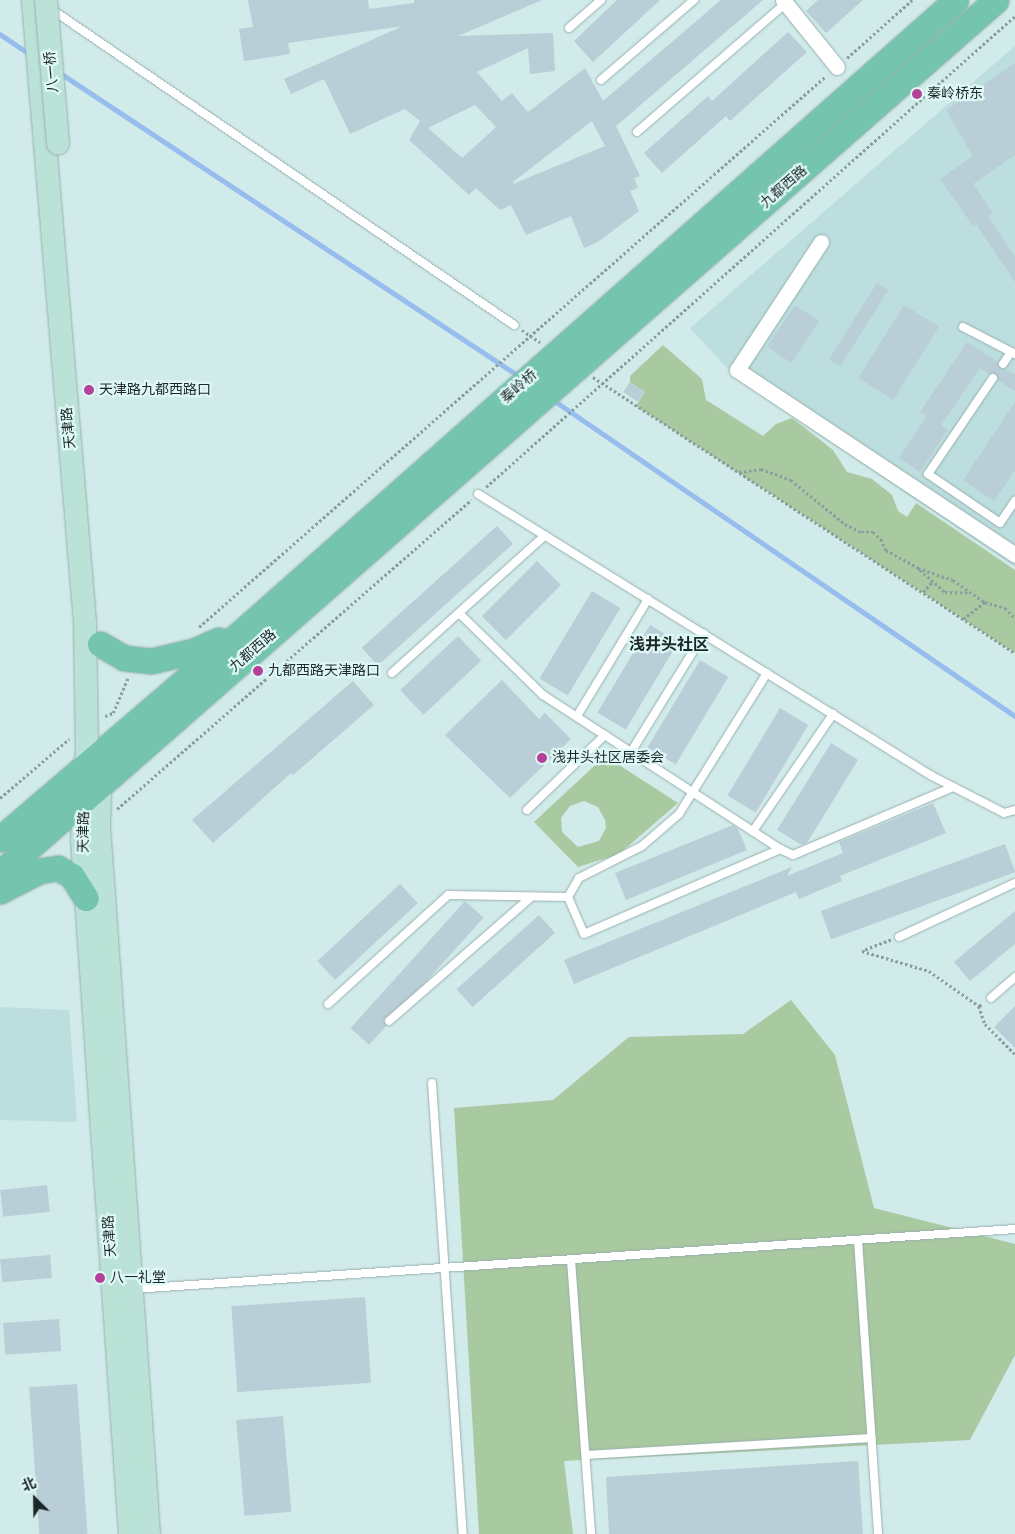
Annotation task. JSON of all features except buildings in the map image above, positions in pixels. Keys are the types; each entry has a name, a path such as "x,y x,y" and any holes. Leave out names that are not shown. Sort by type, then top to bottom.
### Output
{"main road":[{"name":"八一桥","path":"33,0 50,138"},
{"name":"八一桥","path":"46,0 50,138"},
{"name":"九都西路","path":"555,356 956,0"},
{"name":"九都西路","path":"575,370 996,0"},
{"name":"天津路","path":"50,138 100,644 93,721"},
{"name":"天津路","path":"50,138 93,721 93,791 82,840 86,898 123,1290 149,1534"},
{"name":"秦岭桥","path":"485,417 555,356"},
{"name":"秦岭桥","path":"507,430 575,370"},
{"name":"九都西路","path":"0,839 94,755 246,627 485,417"},
{"name":"九都西路","path":"0,873 507,430"},
{"path":"100,644 124,658 151,661 194,652 246,627"},
{"name":"天津路","path":"93,791 99,826 123,1290 130,1534"},
{"path":"0,891 39,871 58,868 72,876 86,898"}],"street":[{"path":"786,1 836,67"},
{"path":"821,242 737,370 1015,555"}],"lane":[{"path":"37,0 514,325"},
{"path":"569,28 600,0"},
{"path":"601,80 694,0"},
{"path":"637,132 786,1"},
{"path":"963,326 1013,353 1003,364"},
{"path":"993,378 928,474 1000,523 1015,501"},
{"path":"478,494 953,787 1004,814 1015,810"},
{"path":"392,673 545,535"},
{"path":"576,716 648,599"},
{"path":"459,613 543,695 780,849 793,855 953,787"},
{"path":"631,752 704,634"},
{"path":"568,897 579,878 642,846 679,814 694,793 767,673"},
{"path":"753,831 833,714"},
{"path":"527,810 605,735"},
{"path":"568,897 584,934 780,849"},
{"path":"899,937 1015,883"},
{"path":"328,1004 448,895 568,897"},
{"path":"389,1021 531,897"},
{"path":"991,998 1015,977"},
{"path":"432,1083 464,1534"},
{"path":"123,1290 1015,1229"},
{"path":"858,1240 878,1534"},
{"path":"571,1260 591,1534"},
{"path":"586,1455 871,1438"}],"path":[{"path":"195,631 459,401 912,0"},
{"path":"99,826 604,385 1015,16"},
{"path":"514,325 555,356"},
{"path":"575,370 604,385 1015,653"},
{"path":"738,472 761,469 791,480 845,524 861,532 873,532 881,539 886,550 918,568 953,580 985,602 1005,608 1015,618"},
{"path":"918,568 945,592 970,593"},
{"path":"922,592 932,582"},
{"path":"963,619 985,602"},
{"path":"0,798 93,721 113,713 136,660"},
{"path":"899,937 862,951 929,972 979,1006 985,1024 1015,1054"},
{"path":"979,1006 991,998"}],"shaded area":[{"path":"1015,46 1015,567 738,380 690,328"},
{"path":"0,1007 69,1010 77,1122 0,1120"}],"green space":[{"path":"663,345 702,379 706,400 763,436 776,424 792,418 833,450 847,472 872,479 892,495 898,511 907,517 916,503 1015,570 1015,653 636,406 645,392 630,382 630,376"},
{"path":"605,756 678,803 619,854 578,867 534,822","holes":["584,801 598,807 605,820 606,828 599,841 578,847 562,832 561,818 570,806"]},
{"path":"791,1000 835,1055 874,1208 1015,1244 1015,1355 970,1440 564,1461 573,1534 479,1534 454,1108 553,1100 629,1037 743,1034"}],"waterway":[{"path":"0,34 30,54"},
{"path":"60,73 519,376"},
{"path":"552,399 1015,716"}],"place":[{"name":"秦岭桥东","path":"917,94"},
{"name":"天津路九都西路口","path":"89,390"},
{"name":"九都西路天津路口","path":"258,671"},
{"name":"浅井头社区居委会","path":"542,758"},
{"name":"八一礼堂","path":"100,1278"}],"district":[{"name":"浅井头社区","path":"669,645"}]}
